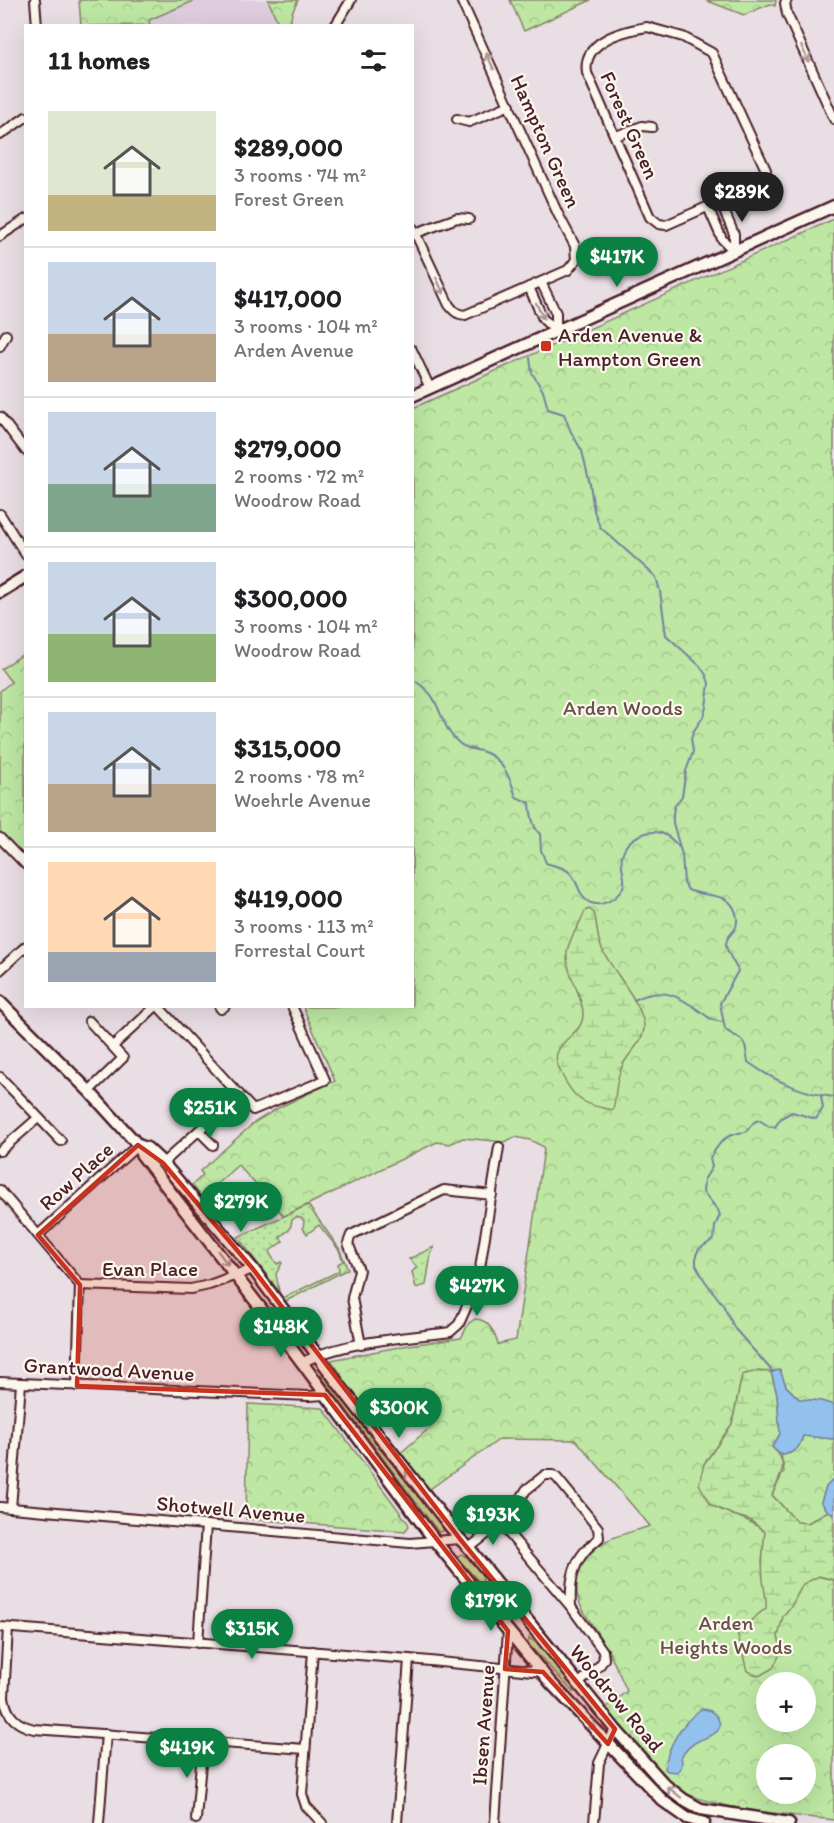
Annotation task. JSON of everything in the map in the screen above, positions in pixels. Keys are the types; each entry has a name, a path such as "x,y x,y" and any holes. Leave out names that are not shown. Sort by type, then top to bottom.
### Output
{"street":[{"path":"35,0 37,24"},
{"path":"336,24 351,0"},
{"name":"Hampton Green","path":"414,230 449,305 459,315 465,315 573,267 577,253 461,0"},
{"path":"787,0 786,14 834,119"},
{"name":"Forest Green","path":"647,27 683,37 712,53 766,171 762,181 720,201 666,225 653,221 587,73 587,59 595,47 624,32 647,27"},
{"path":"456,119 469,122 510,105"},
{"path":"0,135 24,118"},
{"path":"616,136 642,126 652,127"},
{"path":"720,201 734,234 734,251"},
{"path":"414,395 834,206"},
{"path":"708,207 722,239 734,251"},
{"path":"414,230 457,218 469,219"},
{"path":"0,236 24,220"},
{"path":"541,282 556,313 556,331"},
{"path":"529,287 543,319 556,331"},
{"path":"0,346 6,335"},
{"path":"414,354 430,388"},
{"path":"0,417 24,448"},
{"path":"0,514 24,552"},
{"path":"0,592 24,577"},
{"path":"0,838 24,864"},
{"path":"0,970 24,948"},
{"name":"Woodrow Road","path":"0,1002 89,1091 138,1145 141,1154 237,1276 435,1541 543,1672 663,1801 687,1818 704,1823"},
{"path":"113,1046 155,1008"},
{"path":"159,1008 254,1110 325,1080 293,1008"},
{"path":"165,1014 171,1008"},
{"path":"89,1021 123,1058 89,1091"},
{"path":"0,1077 61,1141"},
{"path":"163,1164 239,1094"},
{"path":"0,1151 38,1118"},
{"path":"199,1131 213,1146"},
{"name":"Woodrow Road","path":"138,1145 147,1148 163,1164 253,1269 460,1539 615,1729 665,1785 701,1809 789,1823"},
{"name":"Row Place","path":"38,1234 138,1145"},
{"path":"302,1363 316,1354 450,1332 457,1327 478,1281 499,1147"},
{"path":"0,1190 80,1286 77,1386"},
{"path":"361,1345 352,1298 359,1270 348,1243 351,1235 444,1190 492,1195"},
{"name":"Evan Place","path":"80,1286 191,1289 253,1269"},
{"name":"Grantwood Avenue","path":"0,1382 325,1395"},
{"path":"11,1508 21,1384"},
{"path":"469,1548 511,1515 526,1490 542,1476 549,1474 557,1478 600,1531 598,1538 576,1565 571,1588 571,1607"},
{"name":"Shotwell Avenue","path":"0,1507 410,1543 460,1539"},
{"path":"500,1523 571,1607 604,1655 600,1665 579,1683"},
{"path":"198,1643 206,1525"},
{"path":"305,1749 34,1729 15,1721 6,1707 4,1628 409,1659 543,1672"},
{"name":"Ibsen Avenue","path":"495,1823 508,1630"},
{"path":"313,1652 302,1783 304,1801 309,1811 322,1823"},
{"path":"397,1823 409,1659"},
{"path":"594,1823 599,1763 615,1729"},
{"path":"99,1823 106,1734"},
{"path":"196,1820 203,1741"}],"highlighted area":[{"path":"138,1145 163,1163 253,1269 460,1539 615,1729 608,1744 543,1672 505,1669 508,1631 325,1395 77,1386 80,1285 38,1235"}],"shaded area":[{"path":"196,0 268,0 279,24 150,24 149,20"}],"green space":[{"path":"79,0 196,0 149,20 150,24 81,24"},
{"path":"268,0 298,0 290,24 279,24"},
{"path":"510,0 591,0 524,31"},
{"path":"705,0 776,0 775,6 770,4 744,15"},
{"name":"Arden Woods","path":"834,219 834,1405 799,1399 786,1386 780,1370 742,1375 732,1424 704,1464 711,1505 746,1520 765,1532 762,1563 834,1580 834,1820 727,1806 687,1794 672,1786 604,1709 627,1691 606,1647 580,1604 577,1595 578,1577 585,1560 598,1546 616,1536 650,1526 576,1440 500,1439 427,1491 396,1457 434,1424 424,1410 414,1407 366,1414 340,1378 341,1374 331,1360 461,1338 469,1323 475,1319 487,1324 493,1331 498,1344 516,1340 544,1149 542,1146 530,1140 515,1137 504,1142 463,1138 450,1144 437,1142 284,1216 238,1165 202,1197 192,1185 203,1175 200,1171 255,1122 278,1108 335,1081 303,1008 414,1008 414,408"},
{"path":"24,654 24,858 0,831 0,691 11,682 1,669"},
{"path":"589,909 594,913 602,949 638,1006 644,1025 640,1040 619,1073 613,1110 594,1106 575,1095 556,1060 561,1046 577,1030 582,1020 582,1006 569,968 567,952 585,911"},
{"path":"308,1205 339,1248 348,1269 286,1301 283,1298 339,1271 338,1264 343,1261 339,1250 319,1225 307,1234 303,1228 304,1221 296,1217 292,1220 290,1229 280,1237 283,1241 270,1251 277,1264 282,1263 276,1274 279,1292 238,1237"},
{"path":"434,1247 426,1285 416,1288 412,1272 417,1267 409,1259"},
{"path":"756,1371 771,1372 777,1394 780,1434 772,1447 781,1459 782,1470 772,1495 797,1522 808,1523 828,1511 834,1514 834,1580 819,1576 803,1584 792,1605 783,1616 778,1637 782,1650 773,1668 766,1672 756,1672 756,1675 747,1671 737,1632 766,1608 762,1568 765,1532 750,1520 711,1505 699,1484 704,1464 732,1424 742,1375"},
{"path":"324,1374 382,1452 443,1525 443,1531 439,1532 436,1529 321,1376"},
{"path":"248,1404 323,1408 409,1526 405,1531 246,1519"},
{"path":"803,1436 834,1439 834,1479 826,1487 821,1502 828,1511 808,1523 797,1522 772,1495 784,1471 781,1455 796,1450"},
{"path":"461,1554 467,1557 483,1576 482,1585 458,1559"},
{"path":"529,1638 547,1654 576,1692 573,1692 528,1644"}],"water":[{"path":"780,1370 786,1386 799,1399 834,1405 834,1439 803,1436 795,1450 781,1455 772,1447 780,1434 777,1394 771,1372"},
{"path":"834,1479 834,1514 828,1511 821,1502 826,1487"},
{"path":"701,1709 706,1709 715,1715 720,1727 715,1733 696,1742 687,1750 681,1757 682,1765 677,1772 668,1771 665,1769 666,1760 672,1744 682,1728"}],"waterway":[{"path":"530,358 532,373 543,391 548,409 564,414 582,451 594,511 600,527 656,577 666,635 700,666 709,683 703,717 691,738 693,752 686,771 682,796 674,807 673,823 682,855 684,883 688,890 725,899 736,912 735,929 726,945 738,971 720,1003 725,1029 742,1040 748,1062 757,1069 800,1089 834,1097"},
{"path":"414,680 431,695 454,739 461,745 488,754 500,763 516,797 530,803 532,820 540,834 541,850 546,863 569,872 588,902 605,903 620,892 624,881 621,858 625,847 634,839 650,832 656,832 671,838 679,847"},
{"path":"634,1000 653,994 669,994 685,1001 711,1019 723,1022"},
{"path":"773,1372 735,1329 723,1305 696,1265 696,1255 699,1249 714,1239 715,1226 720,1215 703,1192 704,1180 712,1167 710,1158 728,1136 746,1132 754,1122 759,1120 770,1127 775,1127 781,1118 792,1112 816,1119 823,1108 821,1096"}],"place":[{"name":"Arden Avenue & Hampton Green","path":"546,346"}],"park label":[{"name":"Arden Heights Woods","path":"726,1634"}]}
